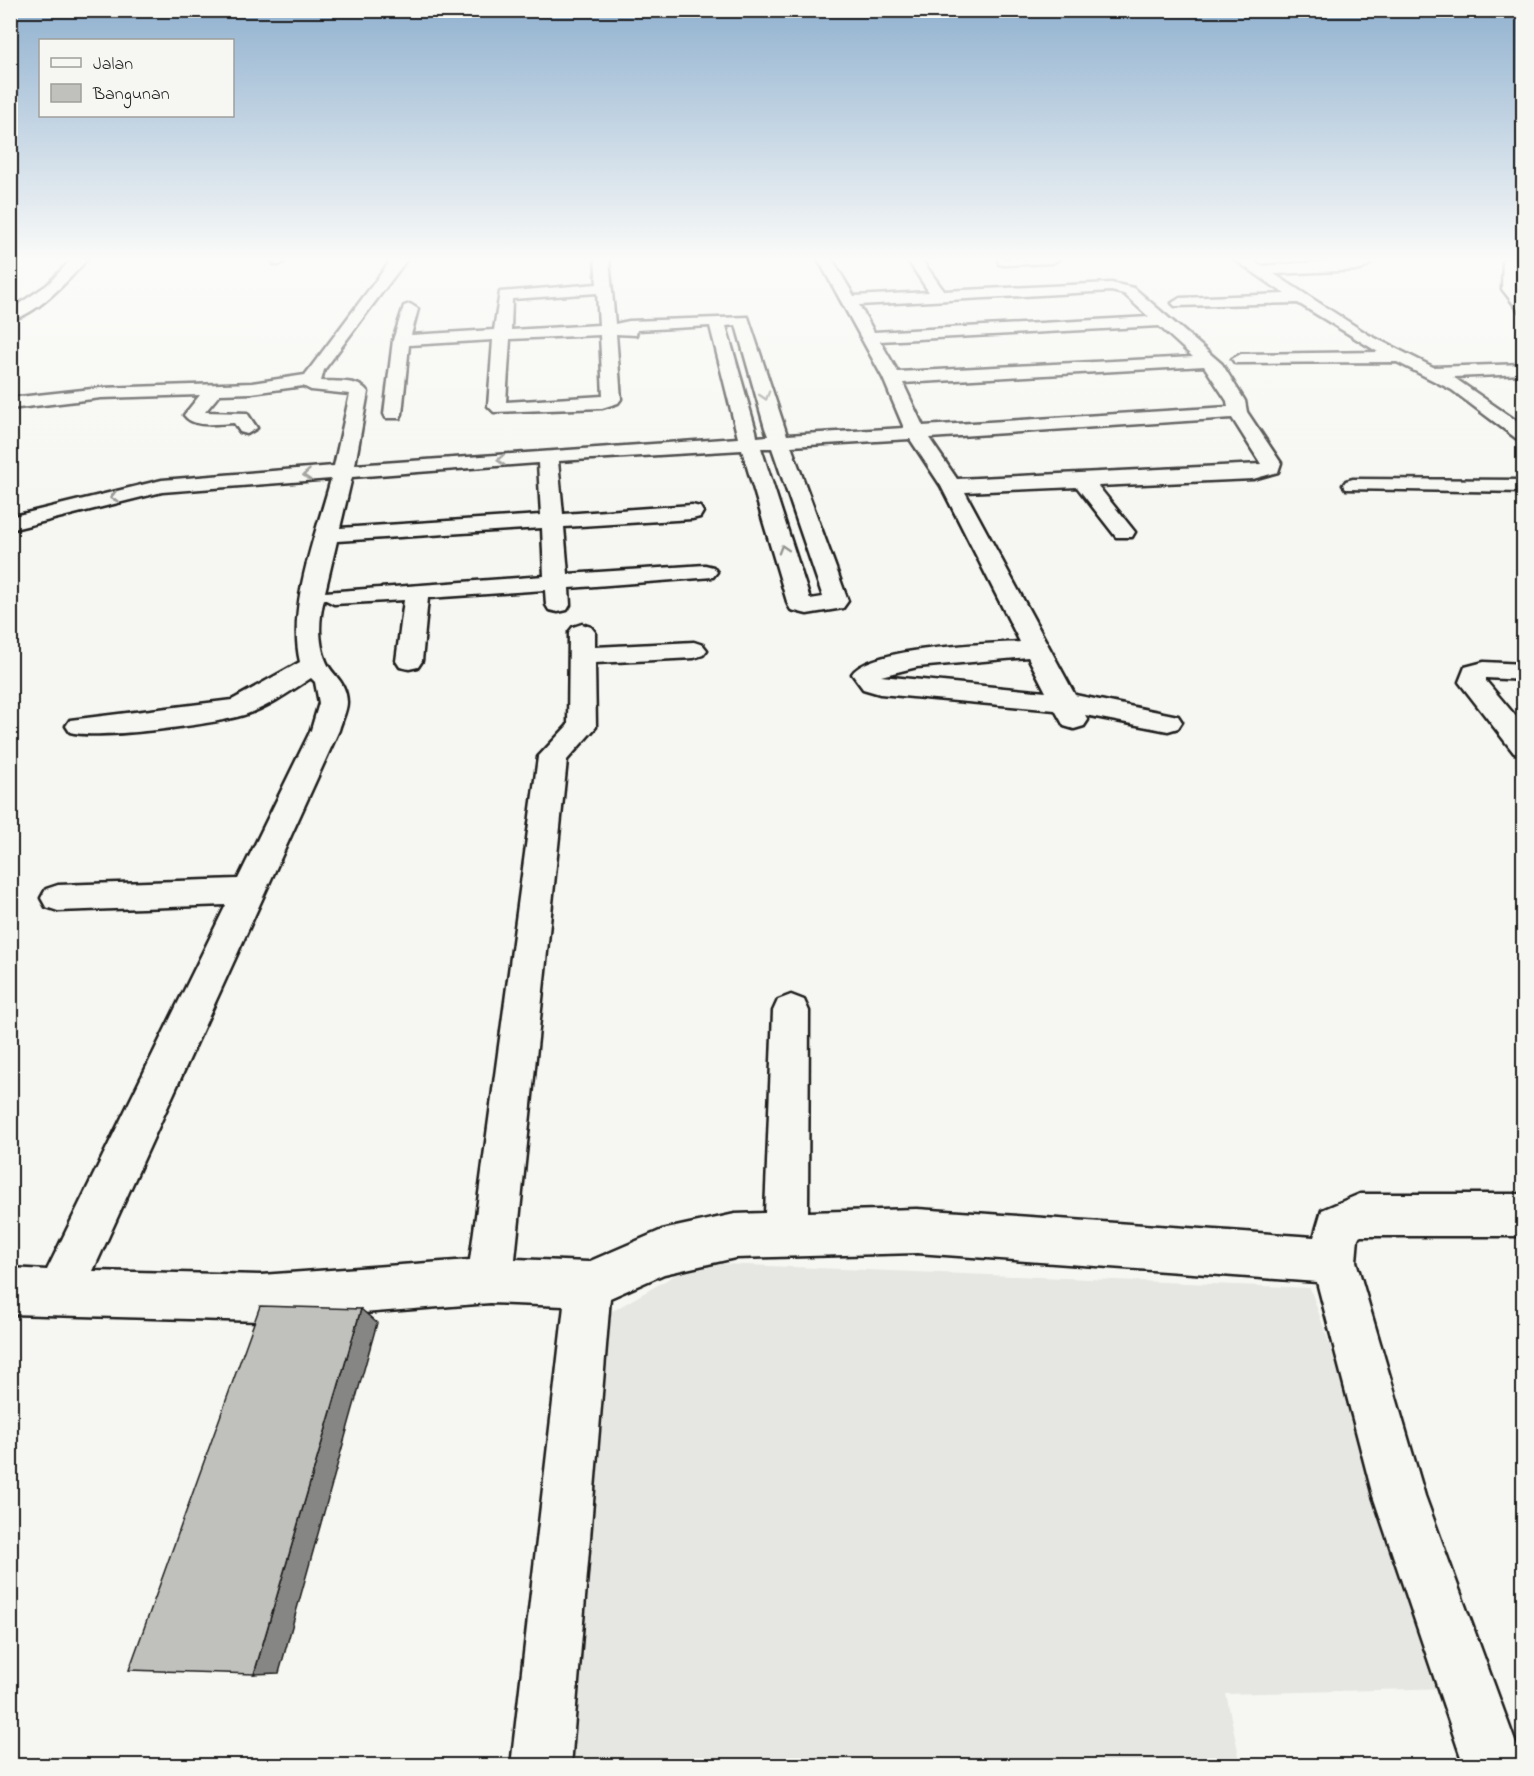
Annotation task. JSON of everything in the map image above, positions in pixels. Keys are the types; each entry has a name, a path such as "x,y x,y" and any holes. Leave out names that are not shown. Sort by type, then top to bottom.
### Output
{"street":[{"path":"60,1293 326,730 333,703 328,680 314,665 308,641 308,613 345,462 359,392 355,389 313,387 311,385 315,370 337,342"},
{"path":"393,414 401,342"},
{"path":"502,342 497,403 501,408 603,402 612,399 614,342"},
{"path":"722,342 748,437 800,605 807,607 834,603 836,601 748,342"},
{"path":"871,342 892,378 914,428 951,486 1069,711"},
{"path":"951,486 1253,472 1271,468 1271,464 1238,412 1236,401 1226,382 1209,361 1187,342"},
{"path":"1374,342 1478,399 1524,435"},
{"path":"1241,359 1399,357"},
{"path":"892,378 1209,361"},
{"path":"1430,372 1524,369"},
{"path":"171,390 187,372"},
{"path":"10,404 101,393 137,400 171,390 213,391 252,388 313,379"},
{"path":"213,391 193,416 243,422 252,388"},
{"path":"52,422 73,397"},
{"path":"10,524 162,486 345,462 778,435 1238,412"},
{"path":"118,477 160,469 548,456 748,437"},
{"path":"548,456 557,593"},
{"path":"1082,480 1124,532"},
{"path":"1353,485 1524,486"},
{"path":"10,507 61,491"},
{"path":"340,535 692,512"},
{"path":"334,597 417,592 557,593 705,572"},
{"path":"409,662 417,592"},
{"path":"490,1281 553,757 582,727 582,644 694,650"},
{"path":"1036,649 913,659 871,668 865,674 873,683 880,686 1168,722"},
{"path":"80,726 122,724 237,708 260,698 314,665"},
{"path":"1524,672 1484,670 1474,673 1472,682 1524,746"},
{"path":"58,898 248,891"},
{"path":"786,1235 792,1011"},
{"path":"1494,1766 1399,1497 1334,1261 1338,1225 1360,1215 1524,1215"},
{"path":"10,1291 261,1298 490,1281 589,1284 662,1252 735,1236 917,1231 1334,1261"},
{"path":"541,1766 564,1516 589,1284"}],"shaded area":[{"path":"696,1263 1310,1288 1449,1688 1226,1694 1241,1765 560,1766 611,1312"}],"building":[{"path":"260,1306 361,1309 254,1674 129,1670"}]}
